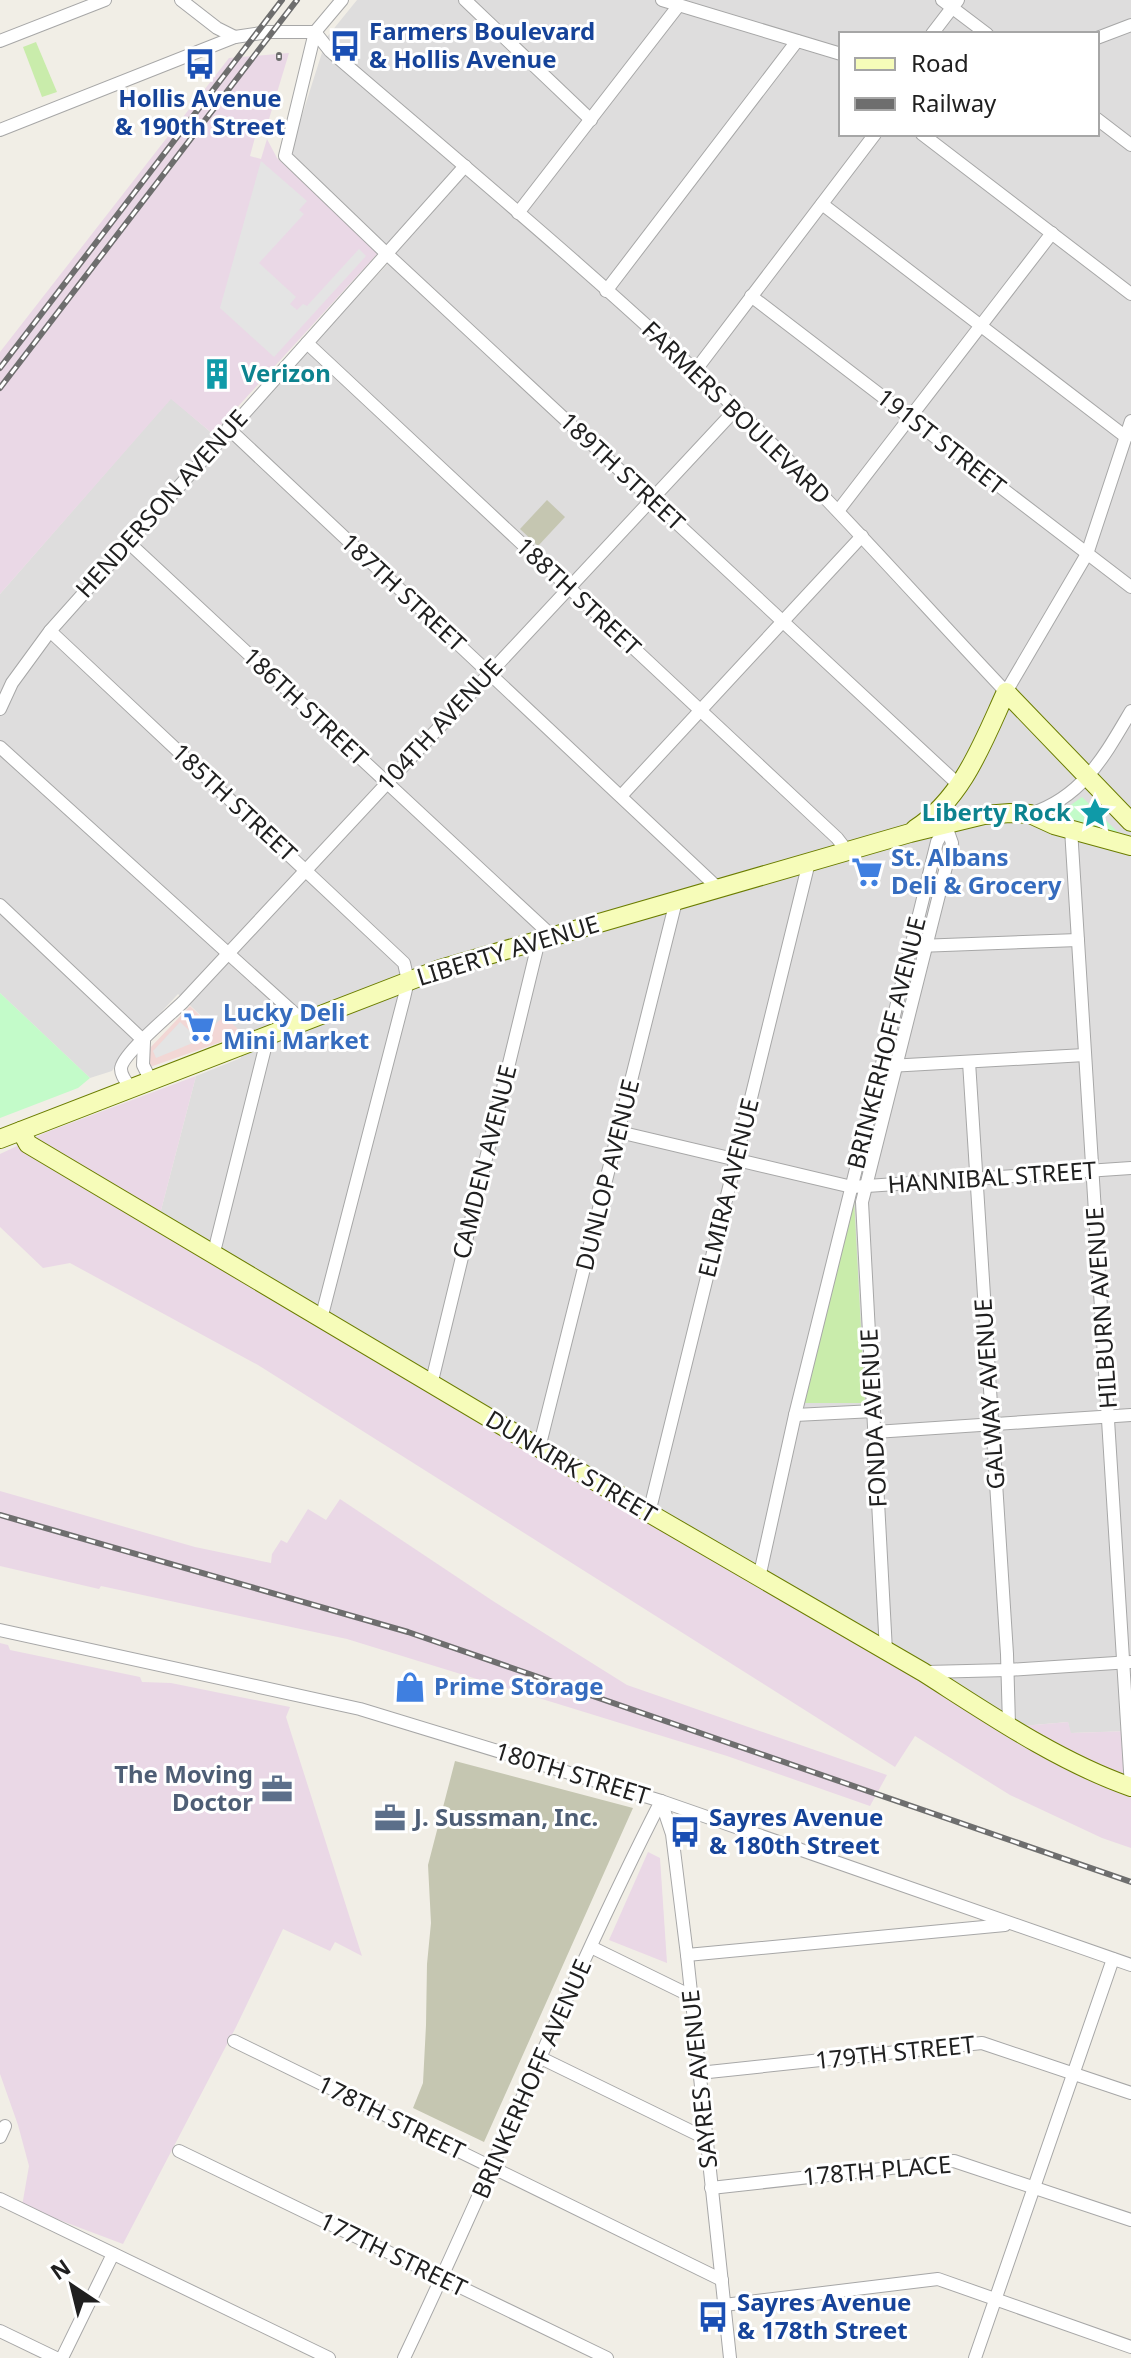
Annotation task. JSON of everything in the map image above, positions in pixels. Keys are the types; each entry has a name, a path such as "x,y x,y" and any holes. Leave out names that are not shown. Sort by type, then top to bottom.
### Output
{"main road":[{"name":"FARMERS BOULEVARD","path":"1006,692 1131,822"},
{"path":"910,833 933,818 960,786 1006,692"},
{"name":"LIBERTY AVENUE","path":"0,1139 408,981 910,833 984,815 1030,814 1131,846"},
{"name":"DUNKIRK STREET","path":"21,1131 28,1144 431,1385 1009,1725 1099,1776 1131,1787"}],"street":[{"path":"0,41 105,0"},
{"path":"181,0 217,28 235,37"},
{"path":"0,130 235,37 268,32 315,32 342,0"},
{"path":"465,0 591,120"},
{"path":"662,0 839,53"},
{"path":"933,32 951,3 985,32"},
{"path":"518,213 679,5"},
{"path":"1099,37 1131,25"},
{"name":"189TH STREET","path":"315,32 285,156 960,786"},
{"name":"FARMERS BOULEVARD","path":"315,32 330,51 465,166 736,409 862,536 1006,692"},
{"path":"606,291 797,41"},
{"path":"1099,121 1131,145"},
{"path":"695,371 873,136"},
{"path":"925,136 1131,294"},
{"name":"HENDERSON AVENUE","path":"0,709 12,683 50,631 465,166"},
{"path":"822,204 1126,437"},
{"path":"838,511 1052,233"},
{"name":"191ST STREET","path":"751,296 1131,587"},
{"name":"188TH STREET","path":"307,343 837,838 847,851"},
{"name":"104TH AVENUE","path":"130,1087 121,1072 129,1053 144,1041 736,409"},
{"path":"1006,692 1087,554 1131,421"},
{"name":"187TH STREET","path":"228,428 718,888"},
{"path":"621,796 862,536"},
{"name":"186TH STREET","path":"128,542 387,783 546,938"},
{"name":"185TH STREET","path":"50,631 404,963 408,981"},
{"name":"LIBERTY AVENUE","path":"1030,814 1053,804 1088,777 1131,711"},
{"path":"0,747 304,1022"},
{"name":"BRINKERHOFF AVENUE","path":"759,1578 795,1415 881,1066 937,842 946,826"},
{"name":"BRINKERHOFF AVENUE","path":"866,1186 952,843 946,826"},
{"name":"HILBURN AVENUE","path":"1071,829 1127,1662 1131,1787"},
{"name":"ELMIRA AVENUE","path":"649,1513 809,862"},
{"name":"DUNLOP AVENUE","path":"539,1448 676,901"},
{"path":"0,905 144,1041 143,1065 150,1079"},
{"name":"CAMDEN AVENUE","path":"431,1385 546,938"},
{"path":"911,946 1078,940"},
{"path":"321,1319 408,981"},
{"path":"213,1256 268,1036"},
{"path":"881,1066 1085,1055"},
{"name":"GALWAY AVENUE","path":"969,1062 1009,1725"},
{"name":"HANNIBAL STREET","path":"619,1132 852,1187 1131,1168"},
{"name":"FONDA AVENUE","path":"866,1186 862,1202 886,1651"},
{"path":"795,1415 874,1411"},
{"path":"875,1432 1131,1415"},
{"name":"180TH STREET","path":"0,1630 360,1709 661,1801 1131,1965"},
{"path":"923,1672 1127,1662"},
{"path":"950,1690 972,1672"},
{"name":"BRINKERHOFF AVENUE","path":"404,2358 661,1801"},
{"name":"SAYRES AVENUE","path":"661,1801 672,1834 687,1955 730,2358"},
{"path":"687,1955 1012,1924"},
{"path":"591,1947 691,1996"},
{"path":"975,2358 1113,1959"},
{"name":"178TH STREET","path":"234,2041 722,2280"},
{"name":"179TH STREET","path":"699,2073 982,2043 1131,2093"},
{"path":"541,2058 707,2139"},
{"name":"177TH STREET","path":"179,2151 607,2358"},
{"name":"178TH PLACE","path":"711,2188 954,2161 1131,2220"},
{"path":"0,2199 329,2358"},
{"path":"0,2331 59,2358 113,2254"},
{"path":"724,2305 938,2279 1131,2347"}],"shaded area":[{"path":"357,0 1131,0 1131,1731 1070,1733 1068,1722 1022,1726 160,1214 196,1076 241,1058 237,1029 213,1027 178,994 125,1051 112,1071 90,1078 0,993 0,594 171,398 222,442 396,255 290,153 327,37"},
{"path":"289,53 266,129 258,126 250,156 261,159 267,139 277,158 378,253 213,434 171,399 0,594 0,352 229,58"},
{"path":"261,161 307,201 299,210 304,214 259,263 296,297 290,304 297,310 303,304 307,306 359,249 366,256 274,357 220,308"},
{"path":"547,500 565,517 538,546 520,529"},
{"path":"190,1006 212,1027 224,1016 237,1028 238,1036 150,1067 149,1049"},
{"path":"180,1022 200,1040 156,1058 153,1051"},
{"path":"196,1076 160,1214 931,1669 1022,1726 1068,1722 1071,1733 1131,1731 1131,1848 1102,1838 1010,1795 915,1736 895,1767 258,1365 70,1263 43,1268 0,1227 0,1154 47,1132"},
{"path":"0,1491 195,1547 271,1563 272,1554 281,1540 287,1543 308,1509 326,1520 340,1499 627,1685 887,1775 870,1806 727,1756 347,1639 0,1566"},
{"path":"0,1643 8,1645 10,1650 140,1677 142,1682 171,1683 290,1707 286,1717 362,1956 335,1942 330,1951 283,1929 236,2027 123,2244 22,2206 29,2166 0,2074"},
{"path":"455,1761 633,1808 484,2142 413,2108 423,2083 431,1923 428,1865"},
{"path":"648,1852 660,1858 667,1963 609,1940"}],"green space":[{"path":"36,42 57,92 42,97 23,47"},
{"path":"1082,797 1123,837 1058,814"},
{"path":"0,993 90,1078 78,1088 0,1118"},
{"path":"854,1199 865,1403 801,1403"}],"railway":[{"path":"0,368 282,0"},
{"path":"0,388 297,0"},
{"path":"0,1515 408,1632 1131,1882"}],"place":[{"name":"Farmers Boulevard & Hollis Avenue","path":"345,46"},
{"name":"Hollis Avenue & 190th Street","path":"200,64"},
{"name":"Verizon","path":"217,374"},
{"name":"Liberty Rock","path":"1095,813"},
{"name":"St. Albans Deli & Grocery","path":"867,872"},
{"name":"Lucky Deli Mini Market","path":"199,1027"},
{"name":"Prime Storage","path":"410,1687"},
{"name":"The Moving Doctor","path":"277,1789"},
{"name":"J. Sussman, Inc.","path":"390,1818"},
{"name":"Sayres Avenue & 180th Street","path":"685,1832"},
{"name":"Sayres Avenue & 178th Street","path":"713,2317"}]}
